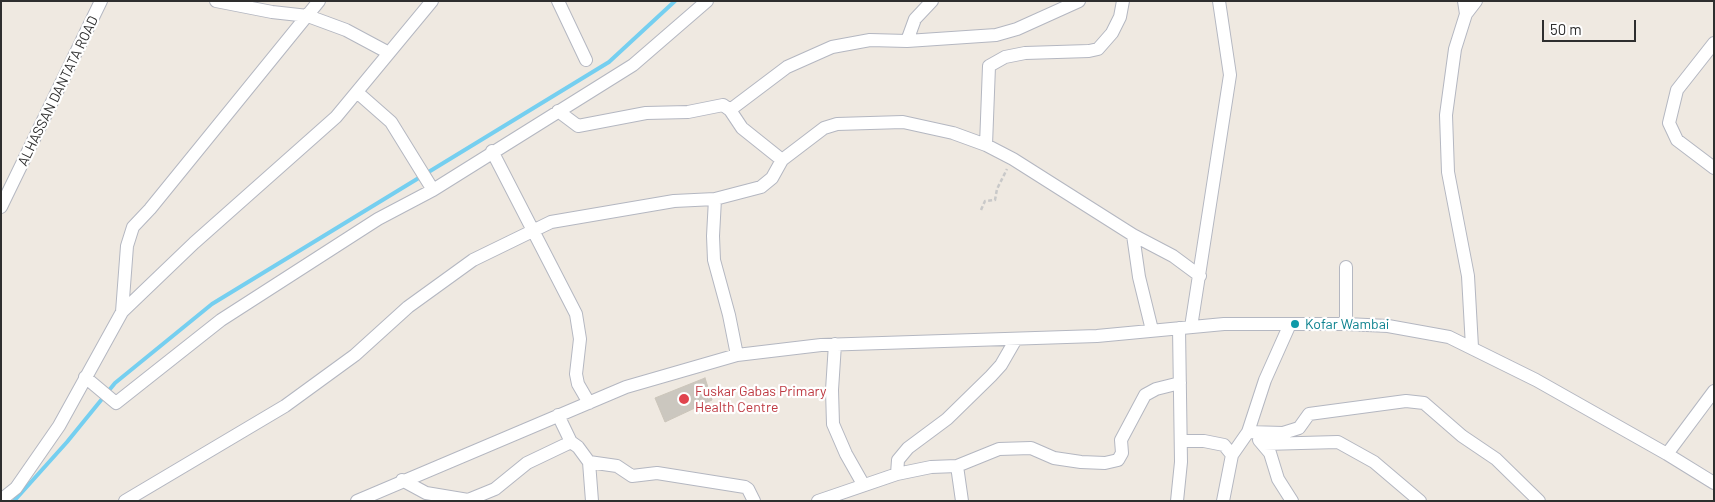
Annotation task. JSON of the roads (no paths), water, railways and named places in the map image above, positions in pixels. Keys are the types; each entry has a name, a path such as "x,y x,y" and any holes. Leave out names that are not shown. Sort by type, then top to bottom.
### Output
{"street":[{"name":"ALHASSAN DANTATA ROAD","path":"1,207 101,1"},
{"path":"216,1 272,12 308,16 339,27 389,53"},
{"path":"122,312 127,246 132,227 150,209 319,1"},
{"path":"1,500 16,488 59,426 122,312 194,243 336,117 358,93 432,1"},
{"path":"558,1 586,60"},
{"path":"85,377 113,403 221,320 430,186 492,151 633,65 707,1"},
{"path":"907,41 915,19 932,1"},
{"path":"730,110 787,67 832,48 870,40 907,41 996,35 1017,29 1079,1"},
{"path":"986,145 986,100 989,66 1005,57 1024,53 1089,51 1098,49 1112,33 1120,17 1123,1"},
{"path":"1177,501 1181,442 1180,383 1185,328 1200,276 1230,75 1220,1"},
{"path":"1472,346 1468,276 1448,172 1446,115 1455,49 1465,8 1476,1"},
{"path":"1714,43 1677,90 1669,122 1677,140 1714,168"},
{"path":"358,93 391,122 430,186"},
{"path":"558,111 578,126 646,113 688,112 720,105 730,110 742,128 782,160"},
{"path":"124,501 285,406 355,355 408,308 473,260 551,222 664,203 715,199 761,187 772,178 782,160 824,128 837,124 904,122 953,132 986,145 1013,159 1133,235 1173,256 1200,276"},
{"path":"492,151 576,314 580,339 576,374 578,384 589,403"},
{"path":"715,199 712,236 714,260 730,315 737,355"},
{"path":"1133,235 1139,277 1152,330"},
{"path":"1346,267 1346,324"},
{"path":"357,501 402,480 626,387 737,355 835,344 1097,336 1224,324 1388,326 1449,337 1472,346 1536,380 1667,454 1714,484"},
{"path":"1223,501 1232,455 1248,432 1265,380 1290,324"},
{"path":"897,474 898,460 908,448 948,419 992,376 1001,365 1016,338"},
{"path":"835,344 832,390 833,424 846,454 863,484"},
{"path":"818,501 863,484 897,474 931,467 958,466 999,449 1031,448 1054,458 1082,462 1105,463 1118,460 1122,453 1121,440 1145,396 1156,390 1180,383"},
{"path":"1667,454 1714,391"},
{"path":"1248,432 1283,433 1299,428 1309,414 1406,401 1424,403 1462,436 1496,459 1539,501"},
{"path":"558,415 571,442 578,447 589,462 592,501"},
{"path":"1248,432 1264,444 1270,453 1278,479 1292,501"},
{"path":"1181,442 1204,441 1224,445 1232,455"},
{"path":"402,480 426,493 468,500 495,489 526,462 571,442"},
{"path":"1264,444 1338,442 1374,462 1420,501"},
{"path":"589,462 617,466 632,476 657,473 745,487 754,501"},
{"path":"958,466 962,501"}],"waterway":[{"path":"14,501 67,442 115,383 212,304 609,62 675,1"}],"place":[{"name":"Kofar Wambai","path":"1295,324"},
{"name":"Fuskar Gabas Primary Health Centre","path":"684,399"}]}
